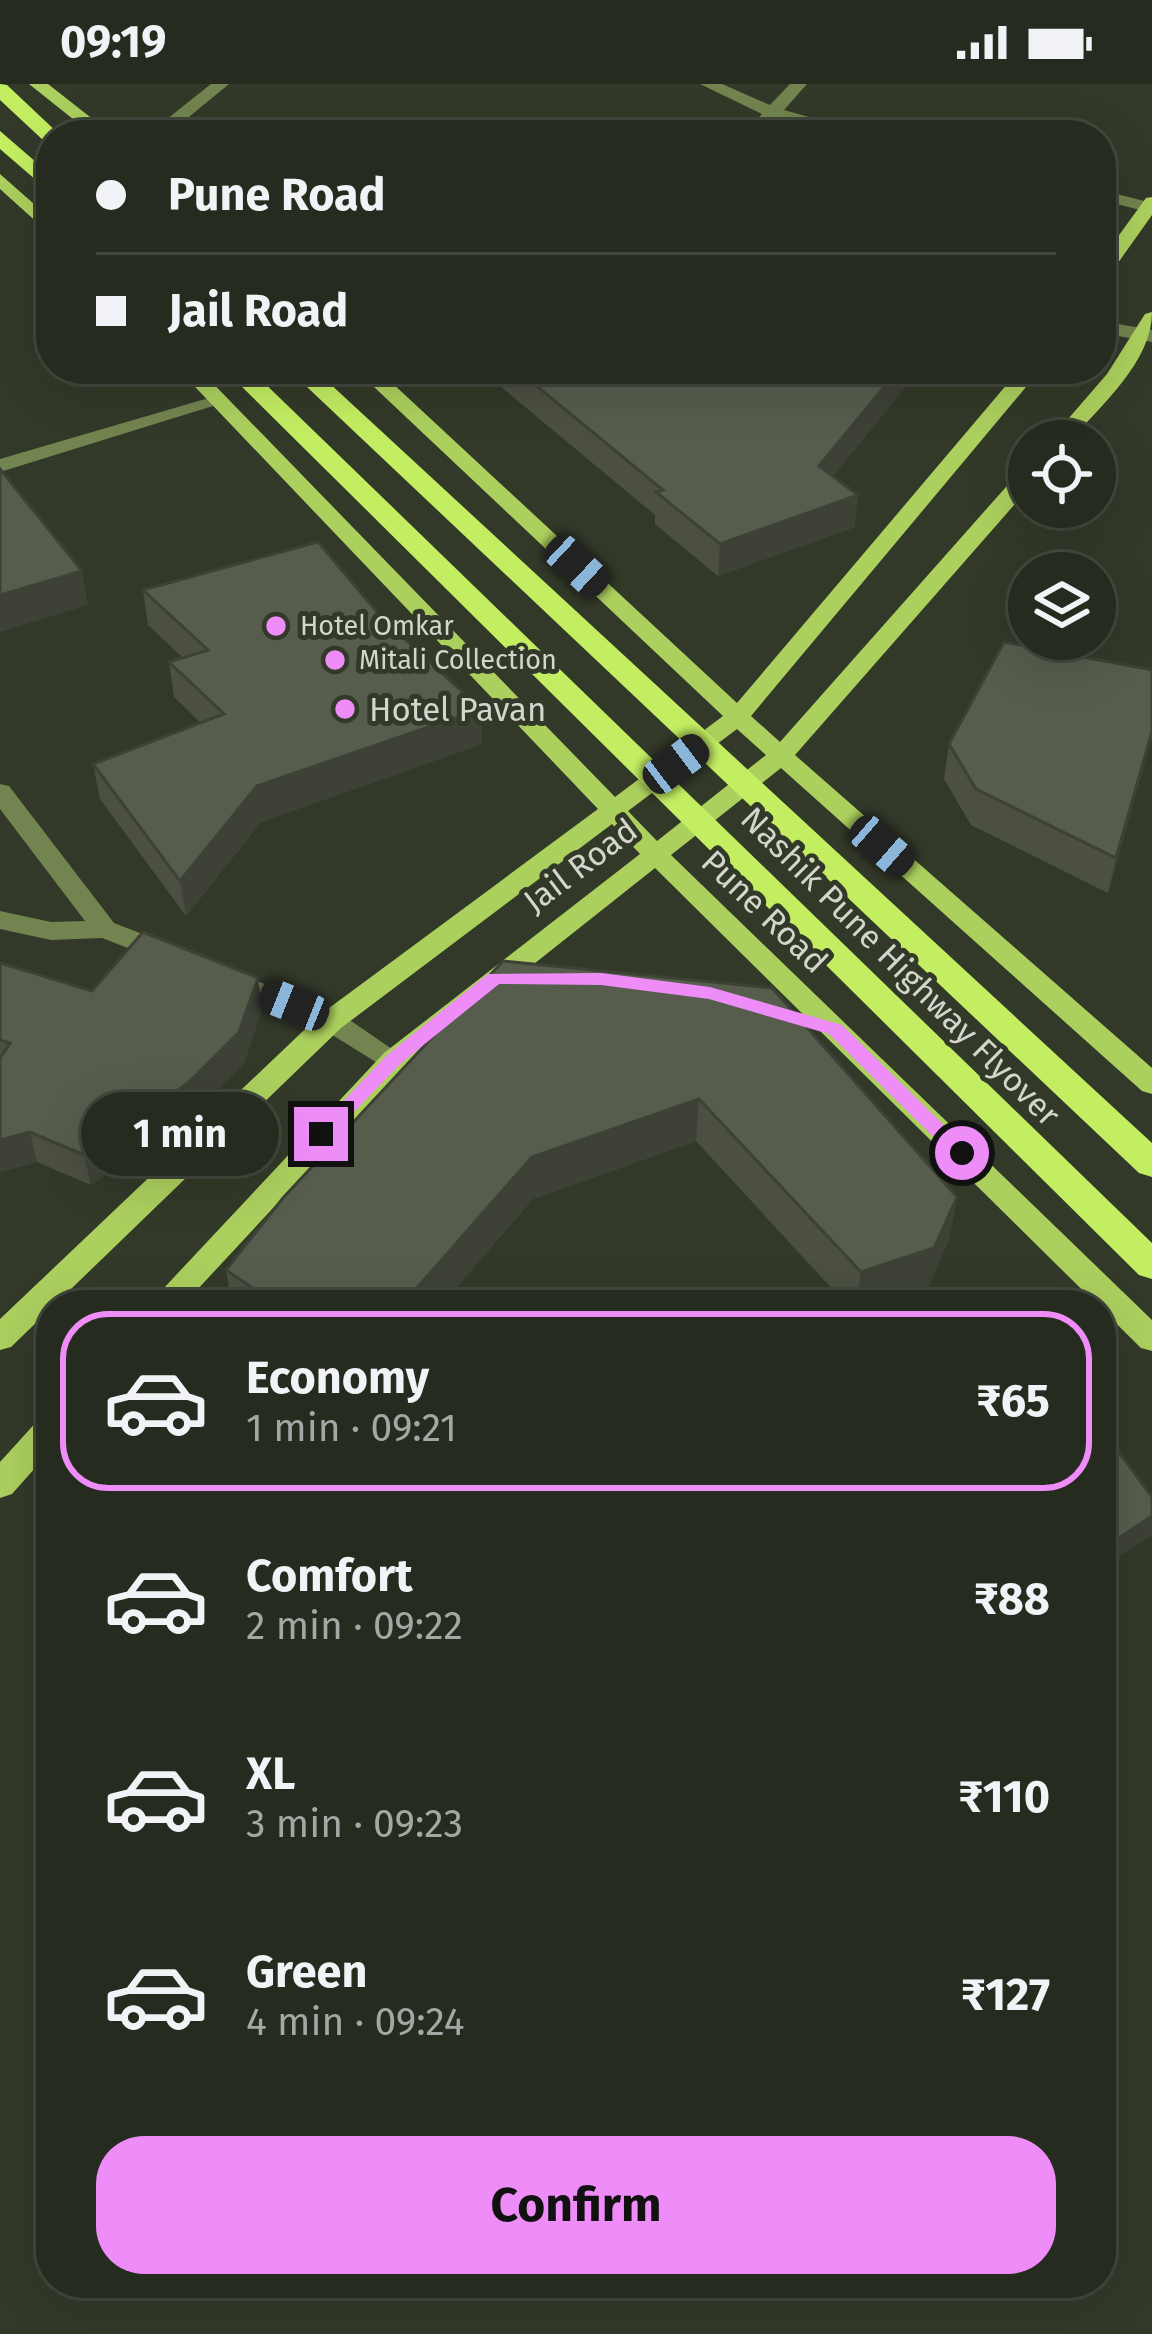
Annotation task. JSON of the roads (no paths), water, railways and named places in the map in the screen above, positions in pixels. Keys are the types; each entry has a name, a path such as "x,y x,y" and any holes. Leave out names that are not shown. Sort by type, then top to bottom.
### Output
{"highway":[{"path":"0,89 36,122"},
{"path":"0,137 36,172"},
{"name":"Nashik Pune Highway Flyover","path":"251,384 1152,1265"},
{"name":"Nashik Pune Highway Flyover","path":"316,384 1152,1164"}],"main road":[{"path":"37,84 84,120"},
{"path":"0,179 36,214"},
{"path":"1116,253 1151,205"},
{"path":"1116,376 1149,329"},
{"name":"Pune Road","path":"203,384 658,856 1102,1290"},
{"path":"381,384 738,717 1152,1084"},
{"name":"Jail Road","path":"50,1290 376,984 738,717 1018,384"},
{"path":"1077,420 1109,384"},
{"name":"Jail Road","path":"178,1290 394,1060 781,756 1008,499"},
{"path":"494,978 545,977"},
{"path":"772,1011 835,1030"},
{"name":"Jail Road","path":"0,1338 36,1304"},
{"name":"Pune Road","path":"1116,1304 1152,1339"},
{"path":"0,1484 36,1444"}],"street":[{"path":"175,120 221,84"},
{"path":"708,84 772,112 804,120"},
{"path":"765,120 799,84"},
{"path":"1116,198 1151,205"},
{"path":"1116,328 1149,329"},
{"path":"0,466 219,401"},
{"path":"0,792 105,928"},
{"path":"0,920 51,931 105,928 332,1021 394,1060"}],"place":[{"name":"Hotel Omkar","path":"276,626"},
{"name":"Mitali Collection","path":"335,660"},
{"name":"Hotel Pavan","path":"345,709"}]}
